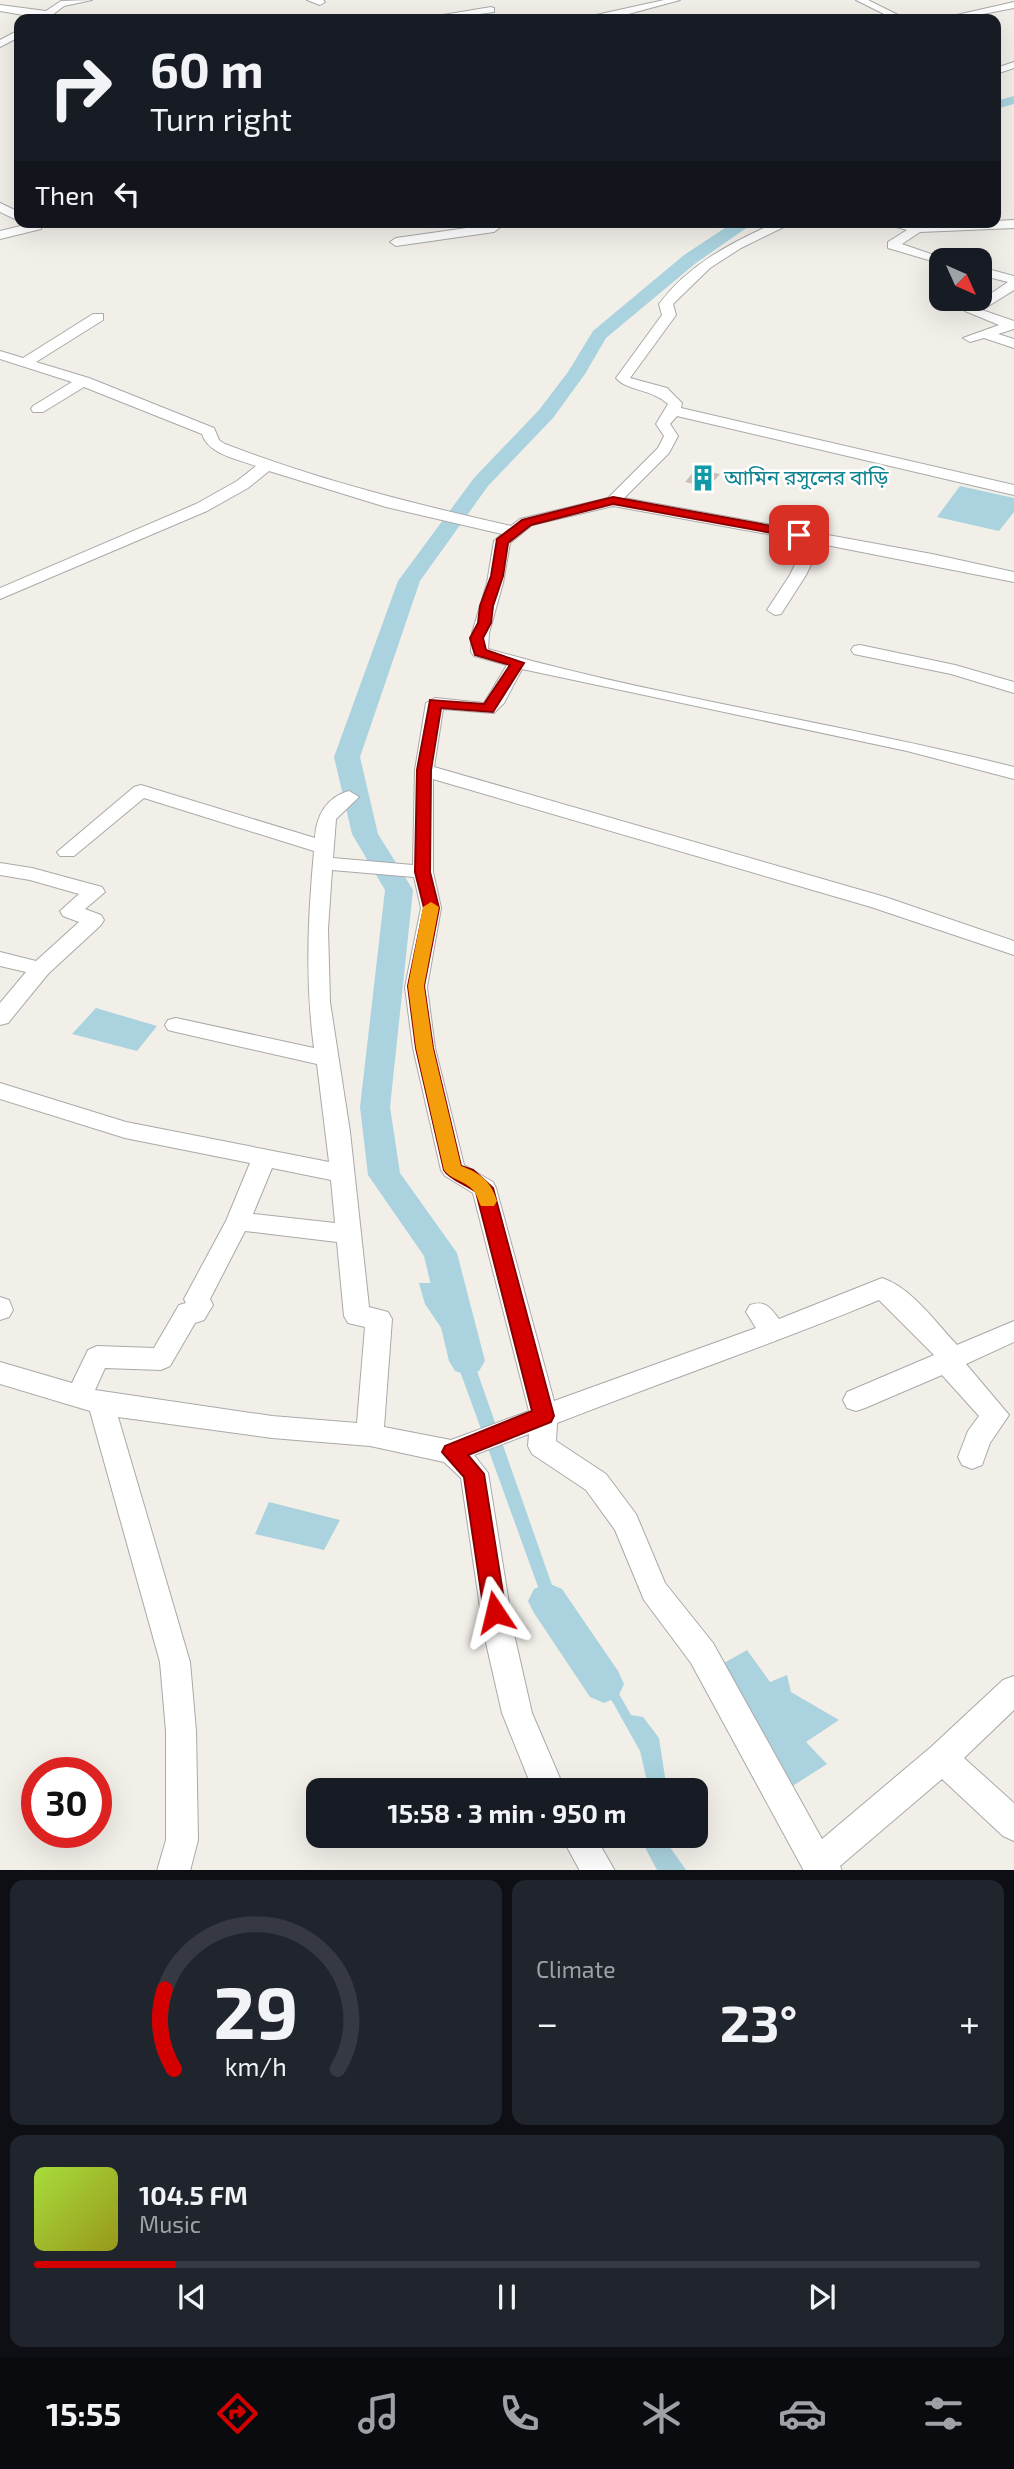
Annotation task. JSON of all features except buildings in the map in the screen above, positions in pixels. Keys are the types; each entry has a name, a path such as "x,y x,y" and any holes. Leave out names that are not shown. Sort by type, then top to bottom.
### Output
{"street":[{"path":"48,14 61,4 87,0"},
{"path":"626,0 651,11"},
{"path":"631,14 651,11 675,0"},
{"path":"862,0 891,14"},
{"path":"969,14 1014,5"},
{"path":"0,8 29,14"},
{"path":"461,14 491,10"},
{"path":"0,235 24,228"},
{"path":"396,242 494,228"},
{"path":"613,501 664,450 671,436 663,424 673,411 675,403 662,391 623,378 669,315 667,304 706,262 776,228"},
{"path":"912,228 936,228"},
{"path":"917,229 892,245 929,256"},
{"path":"992,275 1014,282"},
{"path":"1014,282 972,312 1013,325 978,336 1014,344"},
{"path":"26,362 98,317"},
{"path":"3,359 26,362 84,381 195,425 209,431 212,442 220,447 266,464 393,504 516,532"},
{"path":"38,409 84,381"},
{"path":"673,411 1014,490"},
{"path":"0,594 182,517 232,491 266,464"},
{"path":"1014,577 932,559 613,501 527,522 502,541 497,576 486,606 485,623 477,638 480,652 554,673 922,749 1014,773"},
{"path":"775,610 798,575 816,538"},
{"path":"860,650 955,670 1014,688"},
{"path":"517,663 488,709 435,703 424,770 422,872 431,908 416,986 424,1048 453,1170 466,1175 484,1188 544,1416 542,1446 596,1482 625,1523 654,1591 702,1653 822,1867 1014,1690"},
{"path":"424,770 878,902 1014,948"},
{"path":"67,852 141,790 352,865 422,872"},
{"path":"349,797 334,808 326,820 318,929 319,990 357,1316 379,1320 370,1435"},
{"path":"0,869 32,874 95,892 69,911 94,920 40,969 0,1018"},
{"path":"0,959 40,969"},
{"path":"176,1025 326,1058"},
{"path":"0,1091 125,1130 342,1174"},
{"path":"173,1870 182,1840 181,1731 175,1662 90,1399 97,1357 161,1359 188,1312 195,1312 200,1304 197,1299 238,1221 264,1159"},
{"path":"238,1221 348,1234"},
{"path":"0,1373 90,1399 272,1427 370,1435 452,1452 766,1322 882,1288 907,1309 953,1358 952,1368 995,1415 978,1439 972,1457"},
{"path":"856,1400 1014,1331"},
{"path":"452,1452 474,1474 499,1634 517,1713 544,1778"},
{"path":"942,1759 1014,1825"},
{"path":"585,1848 598,1870"}],"water":[{"path":"960,486 1014,498 1014,512 999,531 937,517"},
{"path":"96,1008 157,1026 137,1051 72,1034"},
{"path":"419,1283 434,1283 437,1300 463,1331 573,1645 606,1671 631,1715 643,1717 659,1738 665,1778 646,1778 640,1751 612,1701 562,1653 448,1338 425,1304"},
{"path":"269,1502 340,1520 324,1550 255,1534"},
{"path":"747,1650 770,1682 787,1675 791,1692 839,1720 806,1742 827,1764 780,1794 724,1663"},
{"path":"645,1848 670,1848 686,1870 657,1870"}],"waterway":[{"path":"1001,104 1014,100"},
{"path":"467,1361 440,1253 384,1175 375,1107 399,890 365,834 347,757 409,581 481,482 546,414 576,374 599,335 690,259 736,228"},
{"path":"548,1601 604,1684"}],"slow traffic":[{"path":"431,907 416,986 424,1048 453,1170 466,1175 484,1188 487,1201"}],"place":[{"name":"আমিন রসুলের বাড়ি","path":"703,478"}],"route":[{"path":"495,1612 474,1474 452,1452 544,1416 484,1188 466,1175 453,1170 424,1048 416,986 431,908 422,872 424,770 435,703 488,709 495,703 517,663 480,652 477,638 485,623 486,606 497,576 497,560 502,541 527,522 613,501 799,535"}]}
